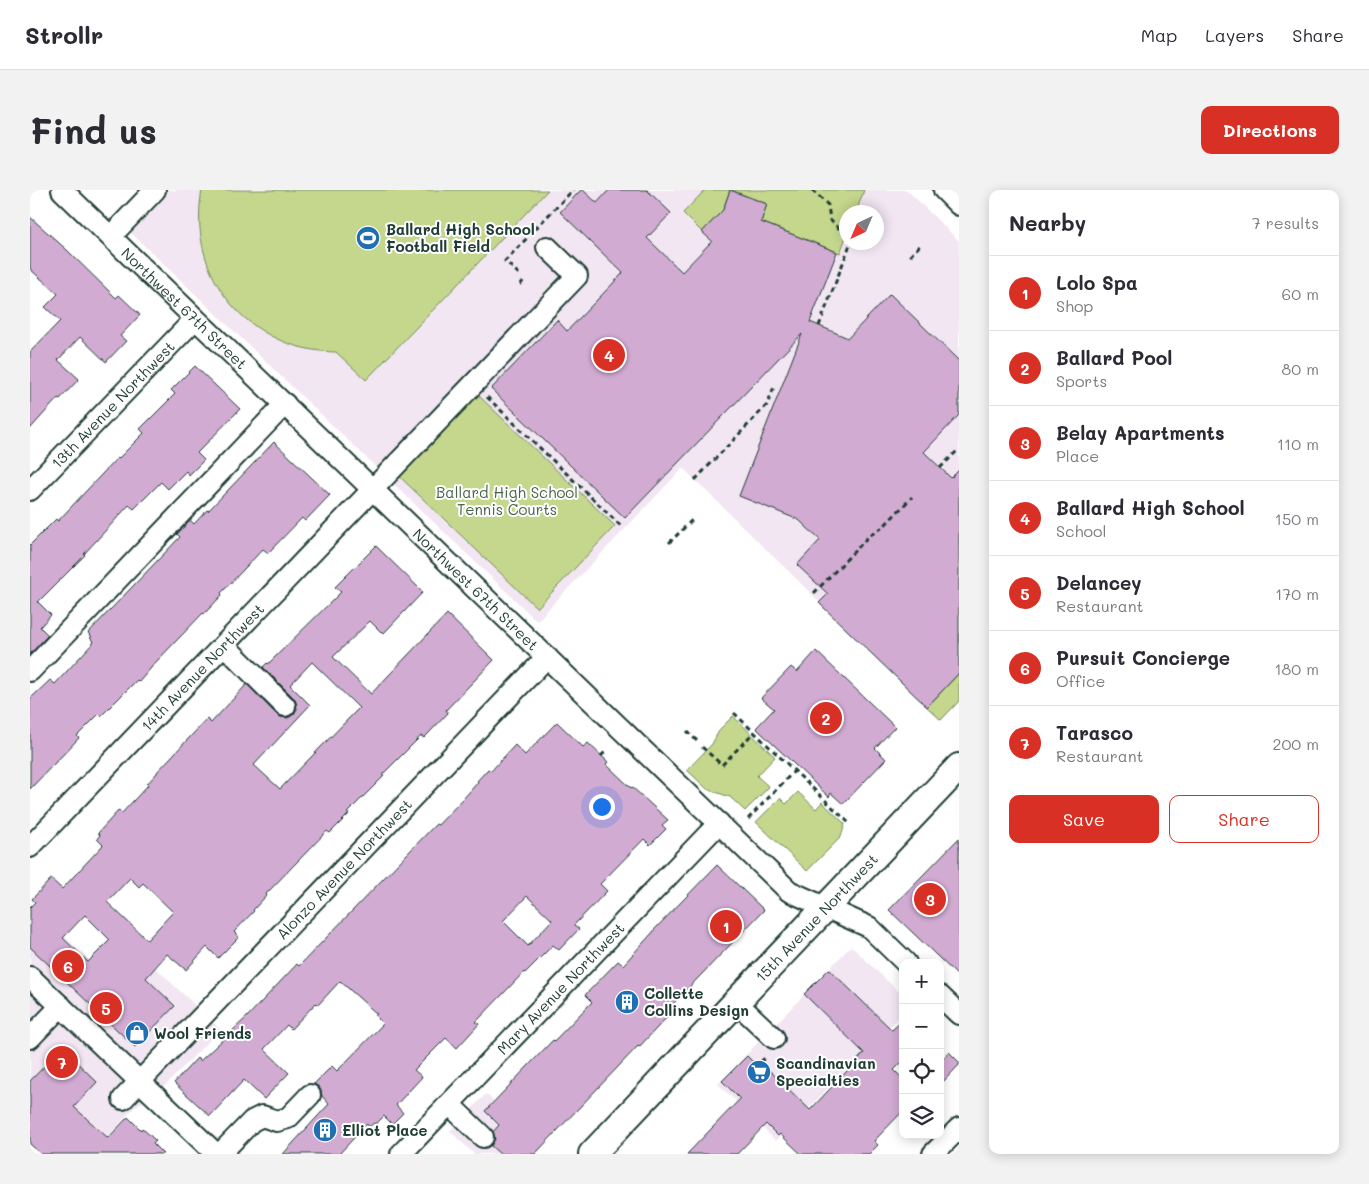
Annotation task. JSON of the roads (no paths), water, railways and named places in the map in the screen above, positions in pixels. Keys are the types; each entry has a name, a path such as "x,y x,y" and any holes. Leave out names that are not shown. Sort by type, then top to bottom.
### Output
{"main road":[{"name":"15th Avenue Northwest","path":"592,1154 959,767"}],"street":[{"name":"Northwest 67th Street","path":"62,190 789,891 869,927 902,959"},
{"path":"110,236 155,190"},
{"path":"944,190 959,205"},
{"name":"14th Avenue Northwest","path":"30,847 576,276 547,247"},
{"name":"13th Avenue Northwest","path":"30,490 195,319"},
{"path":"30,671 285,404"},
{"path":"224,645 285,706"},
{"name":"Alonzo Avenue Northwest","path":"123,1099 547,657"},
{"name":"Mary Avenue Northwest","path":"401,1154 719,823"},
{"path":"30,977 218,1154 252,1120 262,1116 277,1121 288,1118 310,1095"},
{"path":"944,1000 959,1014"},
{"path":"736,1002 774,1038"},
{"path":"30,1038 60,1006"},
{"path":"449,1104 483,1137"},
{"path":"933,1154 959,1128"}],"place":[{"name":"Ballard High School Football Field","path":"368,238"},
{"name":"Ballard High School","path":"609,355"},
{"name":"Ballard Pool","path":"826,718"},
{"name":"Belay Apartments","path":"930,899"},
{"name":"Lolo Spa","path":"726,926"},
{"name":"Pursuit Concierge","path":"68,966"},
{"name":"Collette Collins Design","path":"627,1002"},
{"name":"Delancey","path":"106,1008"},
{"name":"Wool Friends","path":"137,1033"},
{"name":"Tarasco","path":"62,1062"},
{"name":"Scandinavian Specialties","path":"759,1072"},
{"name":"Elliot Place","path":"325,1130"}],"park label":[{"name":"Ballard High School Tennis Courts","path":"507,500"}]}
